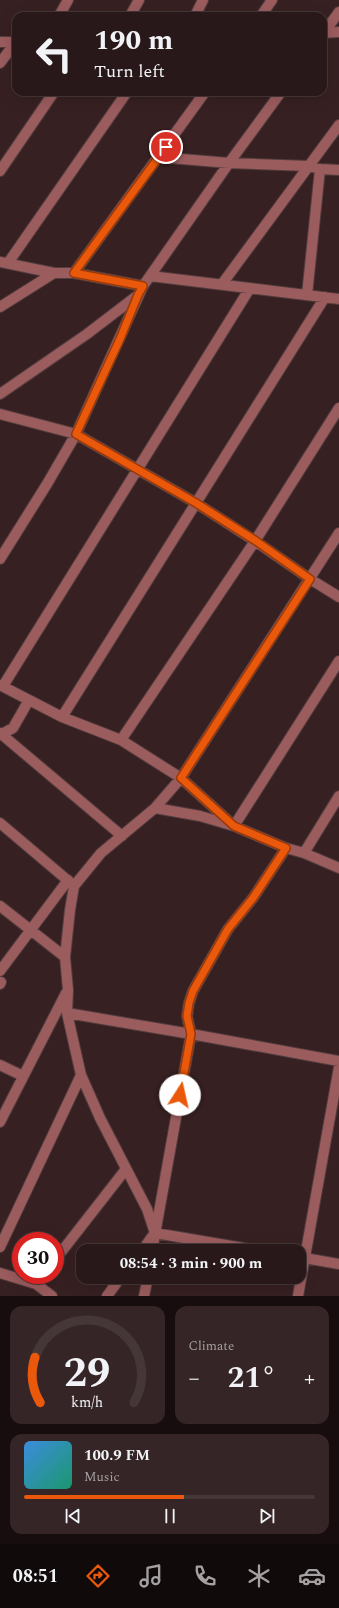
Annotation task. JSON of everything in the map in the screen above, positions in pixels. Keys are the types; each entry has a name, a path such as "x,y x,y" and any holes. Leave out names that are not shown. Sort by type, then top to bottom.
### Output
{"street":[{"path":"62,12 68,0"},
{"path":"132,12 139,0"},
{"path":"197,12 203,0"},
{"path":"263,12 272,0"},
{"path":"327,28 339,12"},
{"path":"327,33 339,32"},
{"path":"0,42 12,42"},
{"path":"0,63 12,47"},
{"path":"0,171 51,96"},
{"path":"124,96 4,262 54,273 74,273 141,291"},
{"path":"74,273 202,96"},
{"path":"0,559 76,434 141,291 150,276 278,96"},
{"path":"222,284 339,125"},
{"path":"158,158 229,163 308,166 320,169 339,170"},
{"path":"307,295 320,169"},
{"path":"0,307 54,273"},
{"path":"150,276 339,299"},
{"path":"234,826 181,778 121,740 62,717 1,686 250,288"},
{"path":"0,394 87,334 141,291"},
{"path":"62,717 325,297"},
{"path":"121,740 256,541 339,408"},
{"path":"0,414 76,434 136,470 196,503 256,541 310,579 339,597"},
{"path":"0,971 31,930 71,883 101,853 155,808 181,778 339,533"},
{"path":"234,826 339,661"},
{"path":"29,700 13,728 0,734 122,836"},
{"path":"304,853 339,796"},
{"path":"155,808 200,816 234,826 339,868"},
{"path":"0,823 71,883"},
{"path":"153,1244 191,1034 187,1016 193,991 228,929 253,898 286,848"},
{"path":"71,883 65,957 68,990 67,1013 81,1075 100,1118 147,1209 155,1233"},
{"path":"0,906 65,957"},
{"path":"0,1122 68,990"},
{"path":"67,1013 339,1061"},
{"path":"0,1065 23,1076"},
{"path":"305,1244 339,1067"},
{"path":"0,1247 81,1075"},
{"path":"64,1248 126,1169"},
{"path":"146,1244 155,1233"},
{"path":"155,1233 220,1244"},
{"path":"306,1259 339,1264"},
{"path":"0,1273 12,1277"},
{"path":"36,1284 52,1296"},
{"path":"108,1296 116,1284"},
{"path":"144,1296 147,1284"},
{"path":"298,1296 299,1284"}],"route":[{"path":"166,147 74,273 143,286 76,434 136,470 196,503 256,541 310,579 181,778 234,826 286,848 253,898 228,929 193,991 187,1016 191,1034 180,1095"}]}
